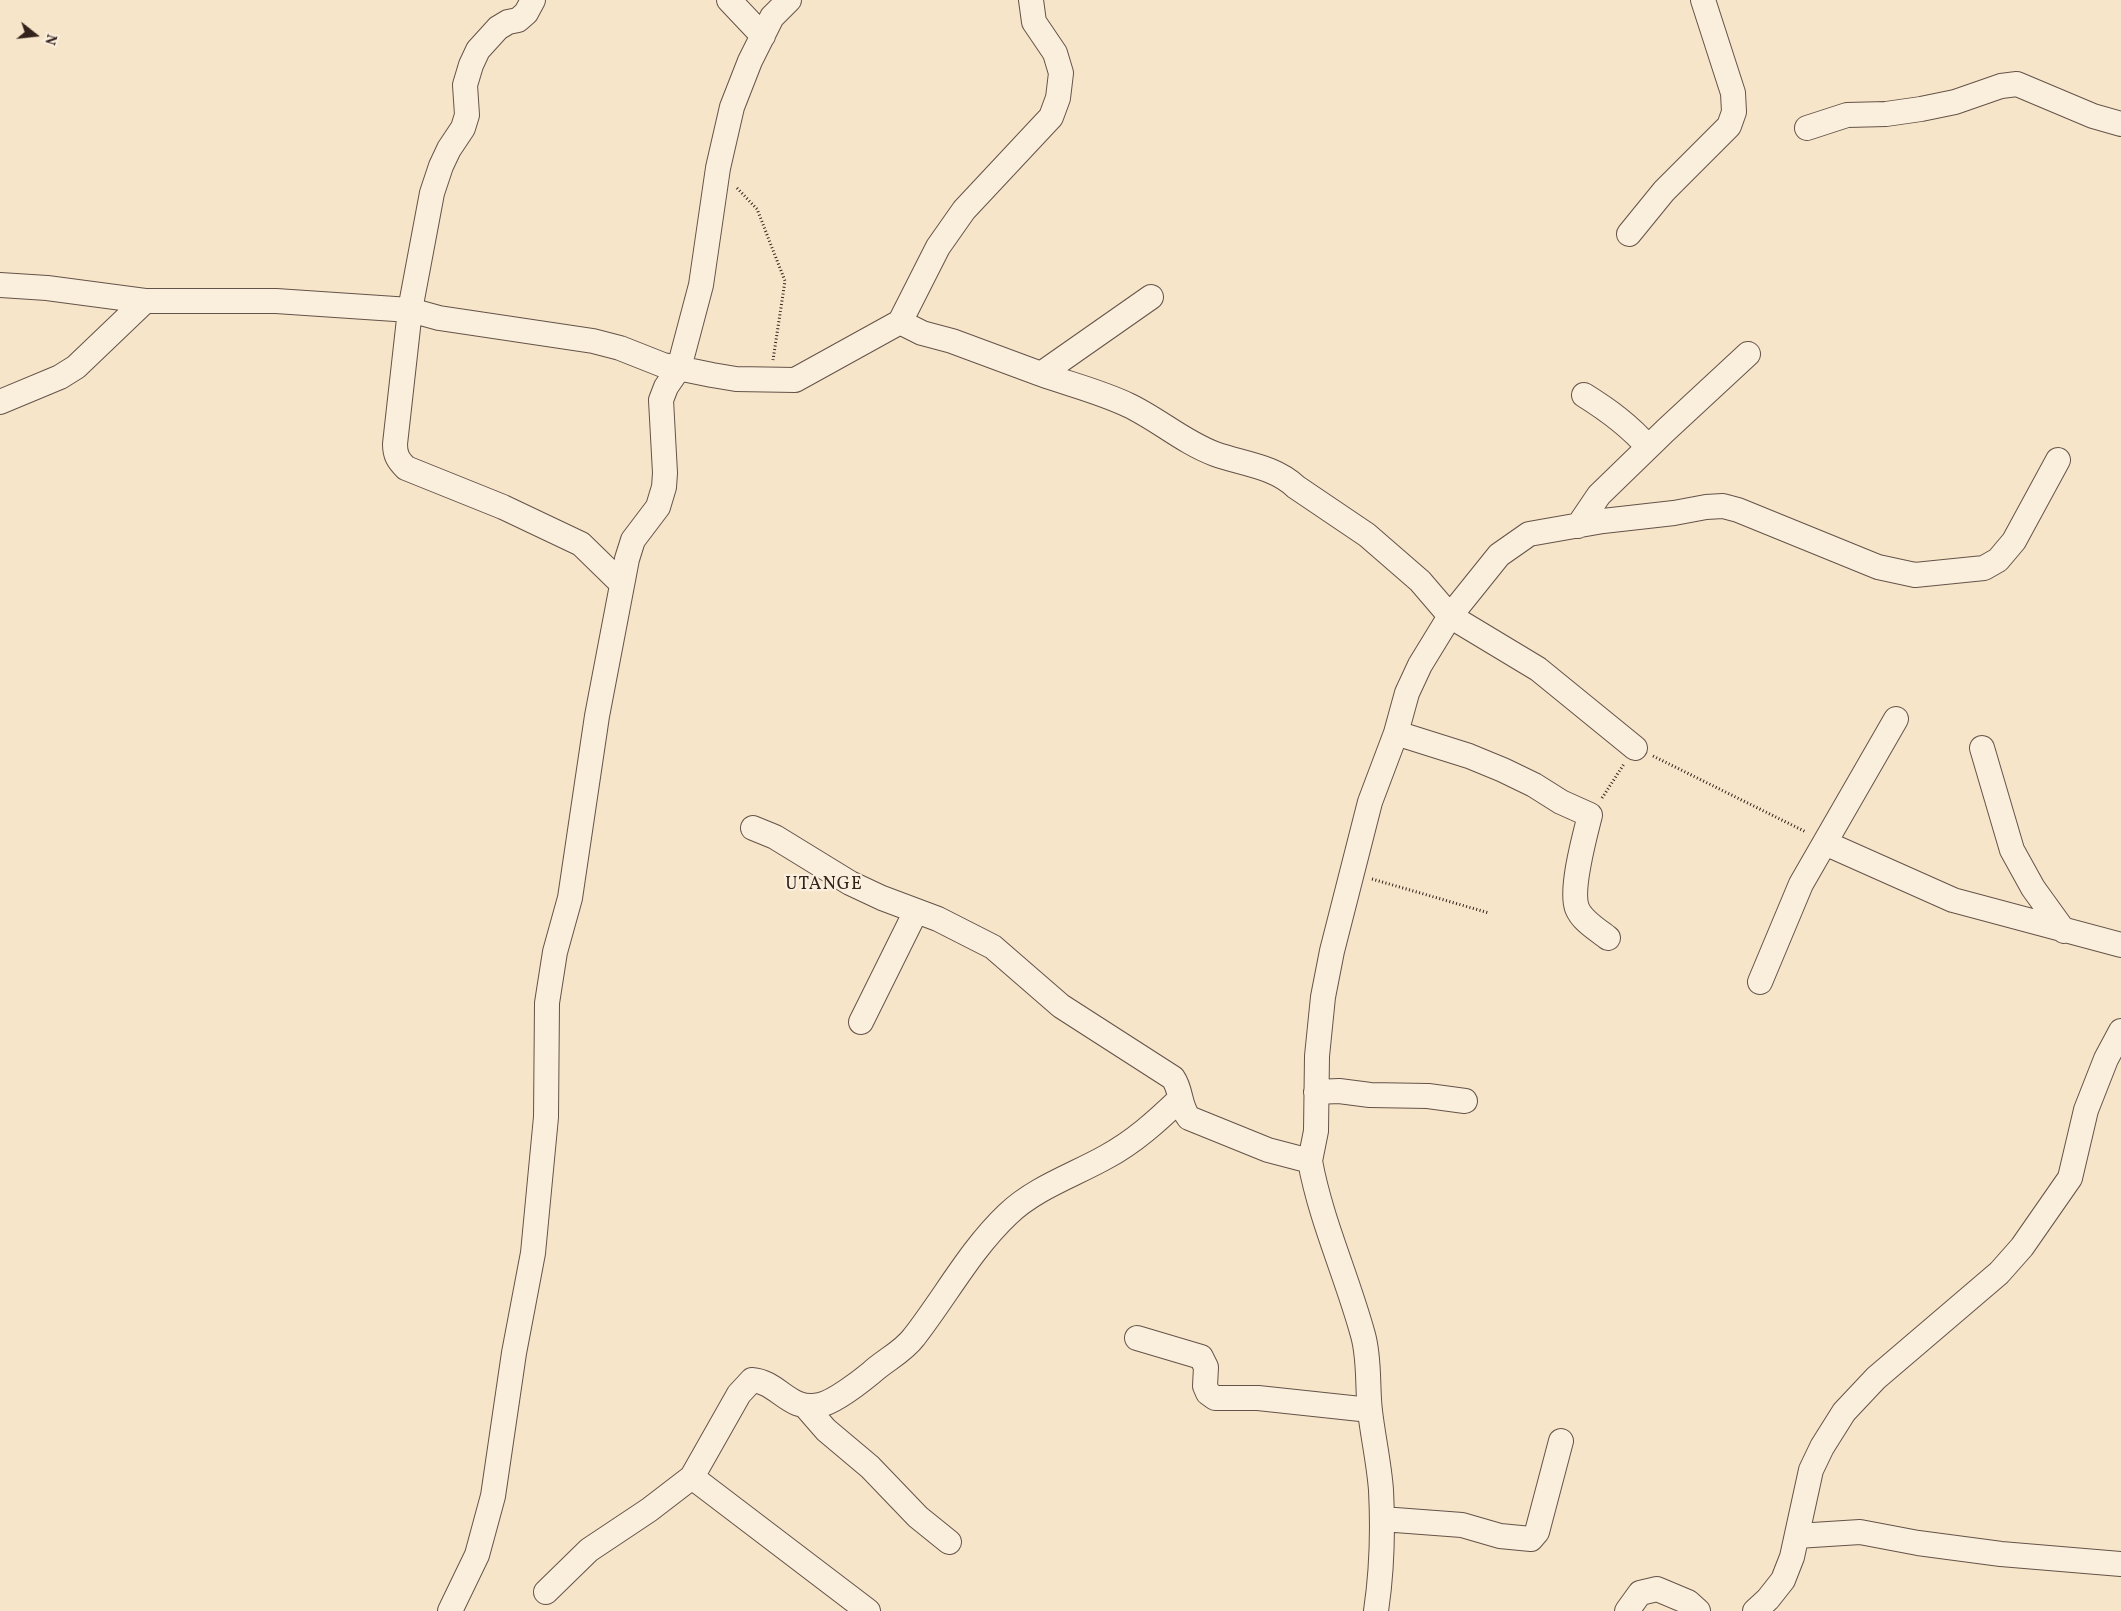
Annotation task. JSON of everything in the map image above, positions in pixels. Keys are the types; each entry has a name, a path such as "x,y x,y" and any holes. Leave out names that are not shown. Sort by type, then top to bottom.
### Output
{"street":[{"path":"533,0 526,14 518,20 508,22 498,28 478,50 465,84 467,115 464,128 449,149 432,193 410,310 395,454 406,468 503,507 581,544 622,584"},
{"path":"729,0 763,36"},
{"path":"450,1611 477,1555 493,1496 514,1353 533,1252 546,1117 547,1002 555,952 570,898 597,716 627,559 634,540 658,507 664,487 666,473 661,400 666,386 679,368 701,286 718,168 732,107 750,61 772,17 789,0"},
{"path":"0,285 56,289 145,301 276,301 410,310 439,318 593,341 620,348 663,365 736,379 796,380 900,322 938,247 964,210 1051,117 1058,98 1061,73 1056,53 1034,22 1031,0"},
{"path":"1629,234 1664,191 1729,126 1734,112 1733,93 1703,0"},
{"path":"1807,128 1847,115 1886,114 1955,102 2001,86 2017,84 2093,116 2121,124"},
{"path":"1041,374 1151,297"},
{"path":"0,402 60,377 76,368 145,301"},
{"path":"900,322 922,332 1128,404 1175,434 1214,454 1252,464 1287,478 1367,535 1420,581 1450,616 1538,669 1635,748"},
{"path":"1578,526 1599,495 1748,354"},
{"path":"1584,395 1634,430 1648,447"},
{"path":"1376,1611 1382,1519 1381,1489 1370,1410 1369,1374 1364,1336 1330,1237 1316,1191 1310,1161 1316,1131 1317,1056 1323,997 1332,951 1370,802 1417,672 1450,616 1499,555 1529,534 1674,514 1706,507 1723,506 1738,510 1878,567 1915,575 1984,568 1998,560 2014,541 2058,460"},
{"path":"1760,982 1801,884 1896,718"},
{"path":"1396,733 1469,756 1534,784 1561,802 1590,815 1580,852 1576,888 1577,908 1589,924 1608,938"},
{"path":"1982,748 2012,850 2034,888 2064,930"},
{"path":"752,828 775,837 850,883 882,898 938,919 994,946 1061,1006 1173,1078 1178,1085 1183,1111 1189,1118 1268,1150 1310,1161"},
{"path":"1825,843 1954,900 2121,945"},
{"path":"862,1022 916,911"},
{"path":"1755,1611 1768,1599 1783,1580 1792,1557 1810,1470 1844,1412 1876,1378 1999,1273 2022,1247 2070,1178 2086,1110 2106,1059 2121,1031"},
{"path":"1316,1092 1339,1091 1370,1095 1428,1096 1465,1101"},
{"path":"806,1407 822,1405 858,1384 913,1338 989,1233 1010,1212 1070,1174 1106,1158 1142,1134 1180,1100"},
{"path":"1137,1338 1201,1357 1206,1367 1208,1393 1215,1398 1258,1398 1370,1410"},
{"path":"546,1592 589,1550 649,1510 692,1477 739,1394 752,1380 763,1381 788,1400 806,1407 826,1430 870,1467 918,1517 949,1542"},
{"path":"1382,1519 1462,1525 1500,1536 1531,1539 1537,1532 1561,1441"},
{"path":"692,1477 868,1611"},
{"path":"1797,1536 1860,1532 1918,1543 2000,1554 2121,1564"},
{"path":"1627,1611 1640,1592 1657,1590 1688,1602 1698,1611"}],"path":[{"path":"718,168 757,209 785,282 770,380"},
{"path":"1590,815 1635,748 1778,817 1825,843"},
{"path":"1352,873 1489,912"}],"district":[{"name":"UTANGE","path":"824,886"}]}
